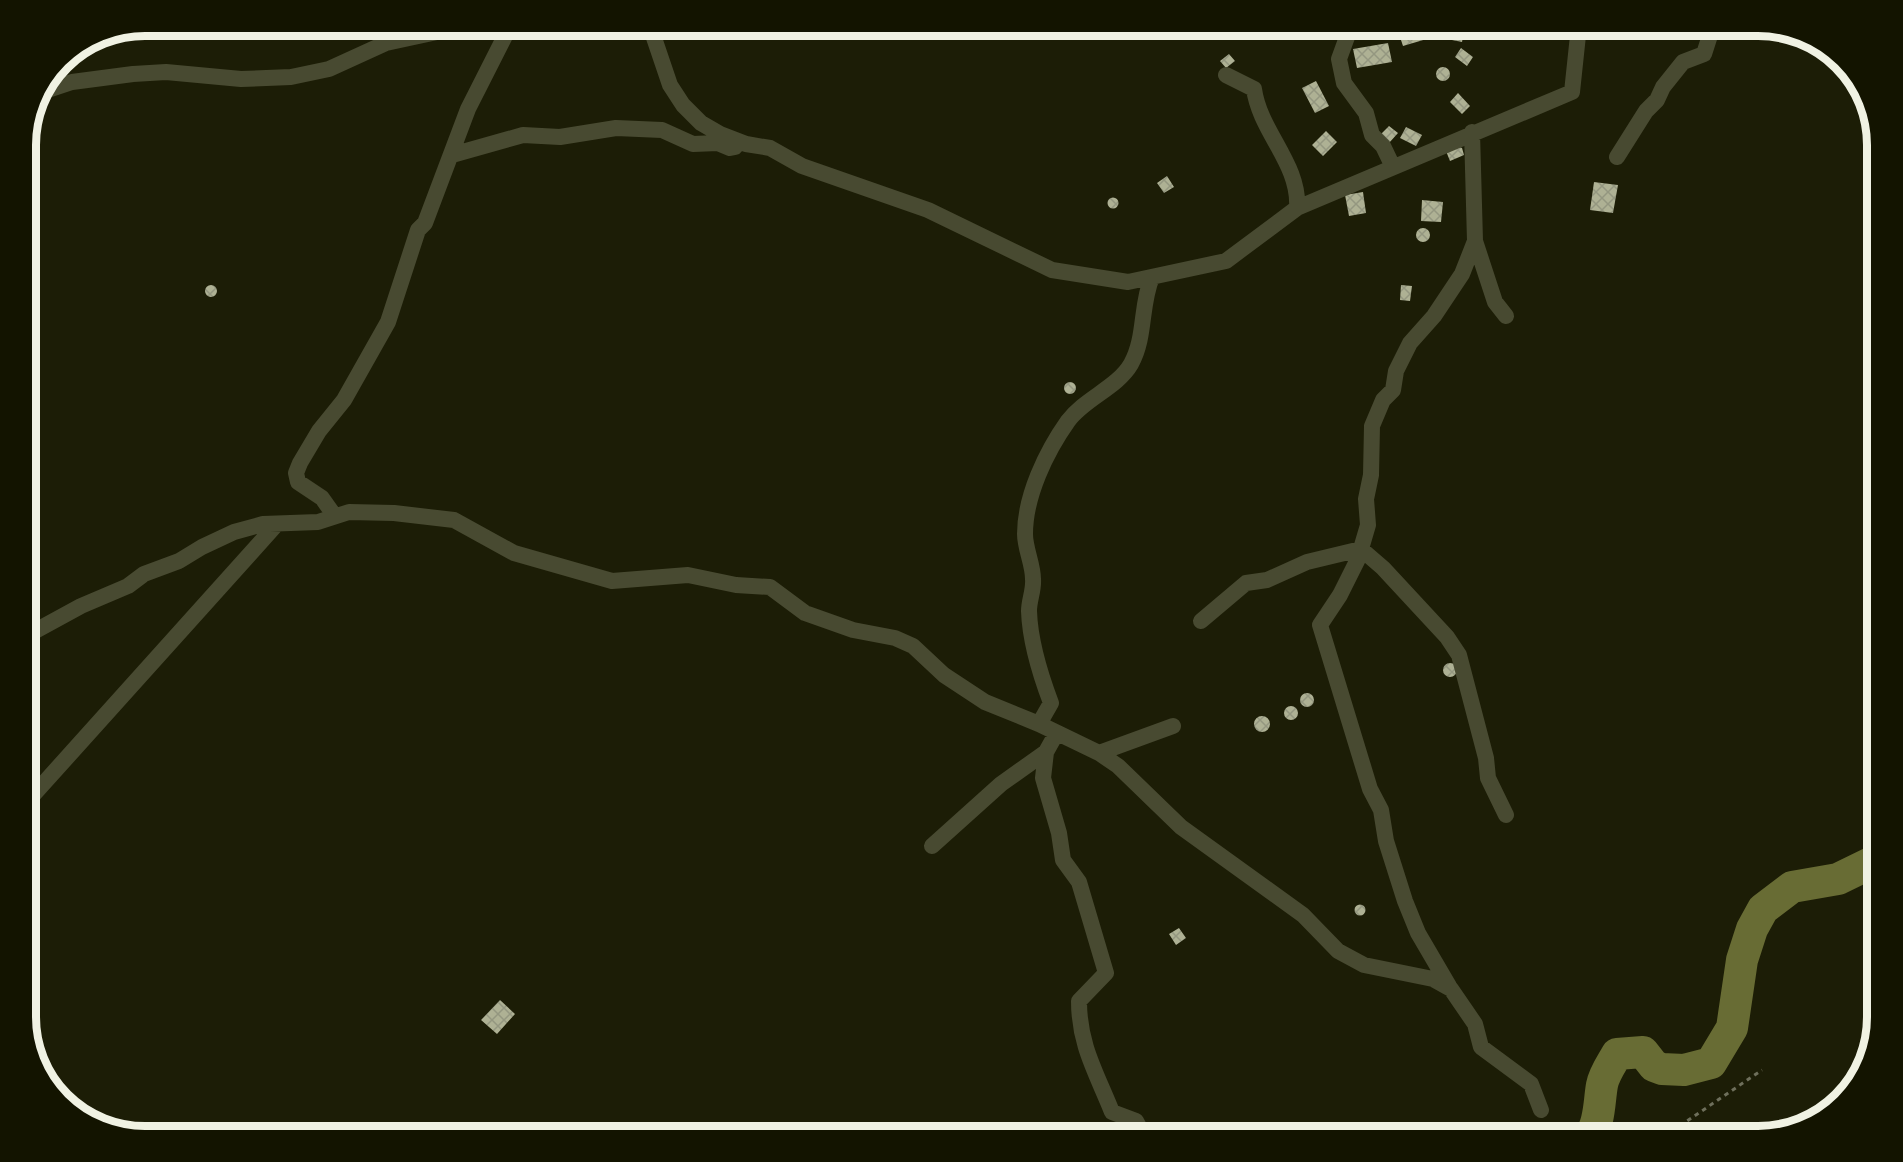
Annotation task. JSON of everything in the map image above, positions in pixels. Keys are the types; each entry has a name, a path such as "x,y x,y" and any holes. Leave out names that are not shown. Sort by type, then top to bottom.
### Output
{"street":[{"path":"52,89 72,82 155,72 241,79 291,77 329,69 386,43 418,36"},
{"path":"334,515 322,498 298,482 296,473 319,431 344,400 388,322 418,230 425,223 468,109 505,36"},
{"path":"653,36 670,85 683,105 701,123 746,144 770,148 802,166 928,210 1052,270 1128,282 1226,261 1297,208 1472,132 1572,92 1578,36"},
{"path":"1348,36 1340,59 1344,83 1366,113 1372,135 1383,146 1393,167"},
{"path":"1617,157 1646,111 1657,100 1663,87 1683,62 1704,54 1710,36"},
{"path":"1226,75 1254,89 1263,120 1297,186 1297,208"},
{"path":"452,155 523,135 560,137 616,128 662,130 693,144 718,143 730,148 746,144"},
{"path":"1472,132 1475,242 1495,302 1506,316"},
{"path":"1475,242 1462,274 1434,316 1410,343 1396,371 1393,390 1383,400 1372,426 1371,475 1366,500 1368,525 1361,549 1340,595 1320,625 1360,750 1370,789 1381,810 1386,841 1405,901 1418,933 1475,1024 1481,1047 1530,1084 1541,1110"},
{"path":"1039,724 1051,703 1036,657 1029,610 1034,580 1025,535 1034,488 1049,453 1069,419 1108,385 1122,378 1130,366 1138,351 1144,296 1152,277"},
{"path":"36,631 81,606 128,586 144,574 179,561 212,542 254,526 318,522 334,515 383,512 454,520 514,553 612,580 669,579 688,575 735,585 770,587 805,613 852,630 895,639 912,646 961,687 985,702 1039,724 1099,753 1118,766 1181,826 1303,915 1338,951 1364,965 1433,979 1451,989"},
{"path":"36,792 276,525"},
{"path":"1201,621 1246,583 1267,580 1307,562 1361,549"},
{"path":"1361,549 1383,568 1447,637 1459,655 1486,758 1488,778 1506,815"},
{"path":"1099,753 1173,726"},
{"path":"1056,734 1046,752 1043,778 1059,833 1063,860 1079,882 1088,920 1106,973 1079,1001 1079,1028 1088,1057 1112,1112 1136,1121 1138,1126"},
{"path":"932,846 1001,784 1046,752"}],"path":[{"path":"1681,1126 1762,1070"}],"building":[{"path":"1400,36 1429,36 1430,38 1403,46"},
{"path":"1437,36 1463,36 1462,42"},
{"path":"1388,43 1392,62 1357,68 1353,49"},
{"path":"1461,48 1473,57 1467,66 1455,57"},
{"path":"1229,54 1235,61 1226,68 1220,61"},
{"path":"1443,67 1448,69 1450,74 1448,79 1443,81 1438,79 1436,74 1438,69"},
{"path":"1316,81 1329,106 1315,113 1302,88"},
{"path":"1458,93 1470,106 1462,114 1450,102"},
{"path":"1389,126 1398,133 1389,143 1380,135"},
{"path":"1406,127 1422,135 1416,146 1400,138"},
{"path":"1326,131 1337,142 1323,156 1312,145"},
{"path":"1457,146 1462,148 1464,155 1450,161 1446,151"},
{"path":"1167,176 1174,187 1164,193 1157,183"},
{"path":"1594,182 1618,185 1613,213 1590,210"},
{"path":"1363,192 1366,213 1349,216 1345,195"},
{"path":"1113,197 1119,203 1113,209 1107,203"},
{"path":"1422,200 1443,202 1441,222 1421,221"},
{"path":"1423,228 1428,230 1430,235 1428,240 1423,242 1418,240 1416,235 1418,230"},
{"path":"211,285 217,291 211,297 205,291"},
{"path":"1401,285 1412,286 1410,301 1400,300"},
{"path":"1072,382 1076,388 1072,394 1068,394 1064,386"},
{"path":"1447,663 1453,663 1457,670 1453,677 1447,677 1443,673 1443,667"},
{"path":"1304,693 1310,693 1314,700 1310,707 1304,707 1300,703 1300,697"},
{"path":"1288,706 1294,706 1298,713 1294,720 1288,720 1284,716 1284,710"},
{"path":"1262,716 1268,718 1270,724 1268,730 1262,732 1256,730 1254,724 1256,718"},
{"path":"1360,904 1366,910 1360,916 1354,910"},
{"path":"1179,928 1186,938 1176,945 1169,934"},
{"path":"500,1000 515,1014 497,1034 481,1020"}],"waterway":[{"path":"1595,1126 1603,1081 1617,1054 1643,1052 1654,1066 1662,1069 1684,1070 1711,1063 1732,1028 1742,960 1752,929 1763,909 1792,887 1838,879 1867,865"}]}
